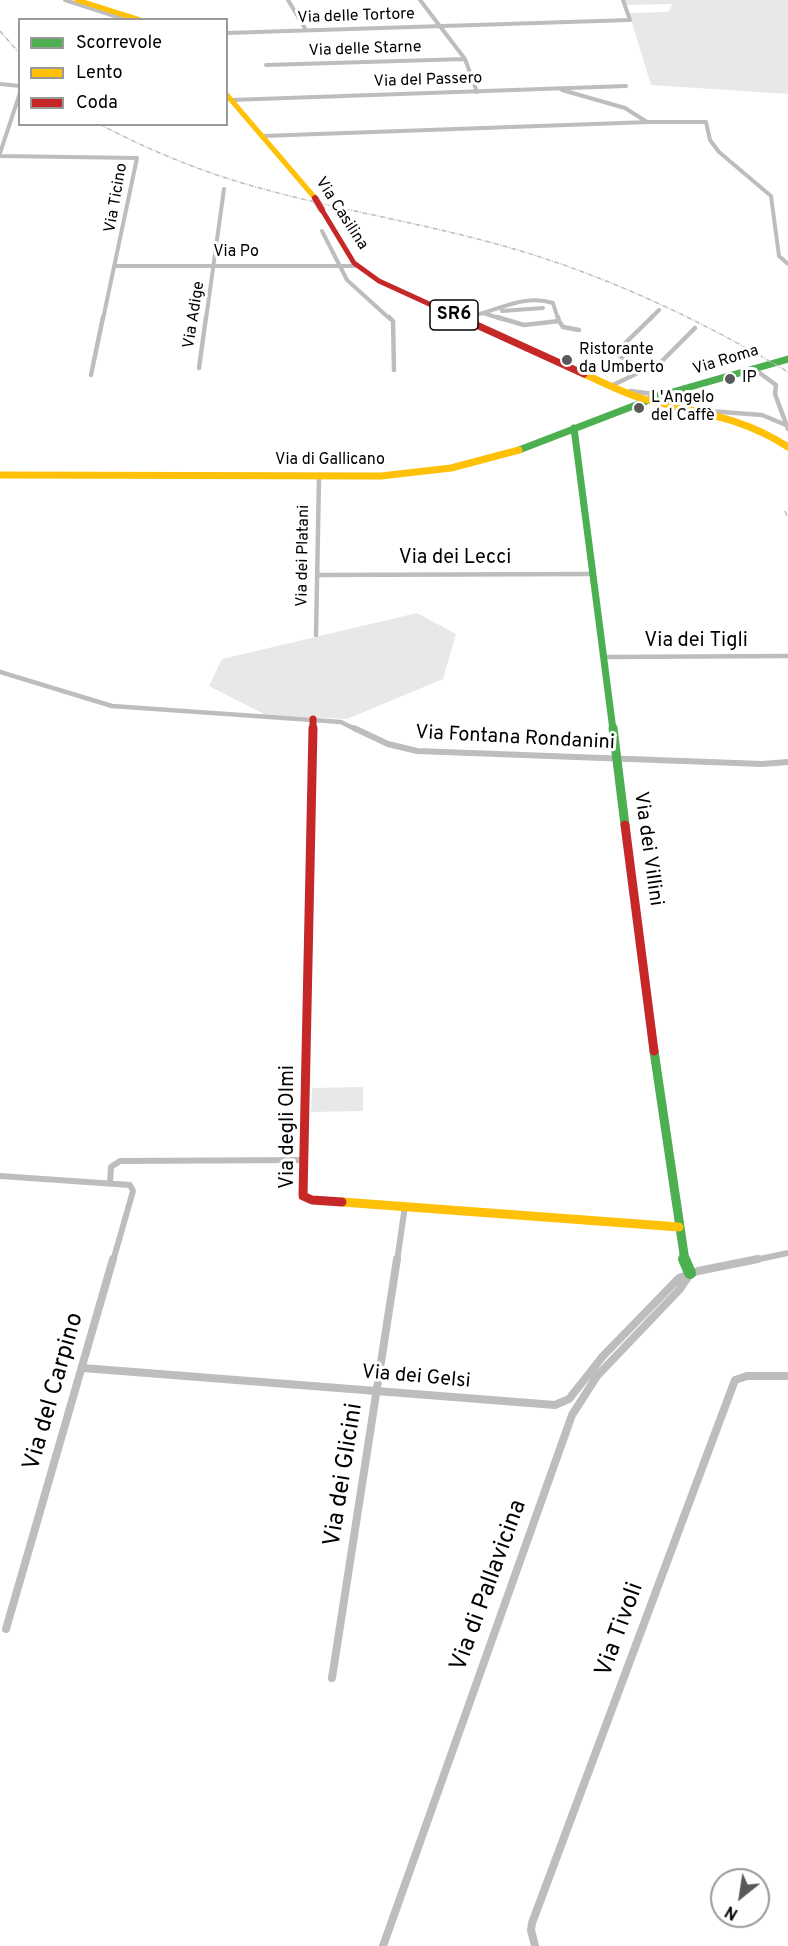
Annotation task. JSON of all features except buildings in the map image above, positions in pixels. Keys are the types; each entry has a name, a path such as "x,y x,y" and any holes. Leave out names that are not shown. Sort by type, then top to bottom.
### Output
{"street":[{"path":"65,0 121,18"},
{"path":"77,0 135,18"},
{"path":"288,0 306,30"},
{"path":"420,0 465,59 477,92"},
{"name":"Via delle Tortore","path":"228,33 630,20 622,0"},
{"name":"Via delle Starne","path":"266,65 465,59"},
{"path":"0,84 18,86"},
{"name":"Via del Passero","path":"229,97 477,92 626,86"},
{"path":"555,88 625,108 640,120 649,122"},
{"name":"Via Casilina","path":"229,97 315,198 357,266 377,280 612,387 648,400 709,411 753,423 766,429 788,447"},
{"path":"0,154 18,99"},
{"path":"262,136 706,122 710,140 719,152 771,196 779,256 788,264"},
{"name":"Via Ticino","path":"0,154 136,158 116,266 91,375"},
{"name":"Via Adige","path":"199,368 224,189"},
{"path":"322,231 349,283 393,321 394,370"},
{"name":"Via Po","path":"116,266 357,266"},
{"path":"461,318 524,301 550,301 563,327 579,330"},
{"path":"483,313 543,308"},
{"path":"644,370 615,353 659,310"},
{"path":"483,313 525,325 559,321"},
{"path":"612,387 644,370 657,366 694,328"},
{"name":"Via Roma","path":"648,400 788,359"},
{"path":"752,368 776,385 775,394 787,427"},
{"name":"Via Roma","path":"612,387 640,393 676,391"},
{"name":"Via Roma","path":"676,391 669,397 671,401 696,409"},
{"name":"Via di Gallicano","path":"0,475 72,473 319,478 420,475 459,469 491,460 648,400"},
{"path":"709,411 762,415 787,427"},
{"name":"Via dei Villini","path":"574,428 679,1227 685,1262 690,1273"},
{"name":"Via dei Platani","path":"316,635 319,478"},
{"name":"Via dei Lecci","path":"317,575 593,574"},
{"name":"Via dei Tigli","path":"604,657 788,656"},
{"name":"Via Fontana Rondanini","path":"0,672 116,706 313,719 348,724 388,744 417,751 762,764 788,762"},
{"name":"Via degli Olmi","path":"313,719 303,1193 308,1198 679,1227"},
{"path":"0,1176 110,1182 111,1167 120,1161 303,1160"},
{"name":"Via del Carpino","path":"6,1629 83,1368 115,1247 133,1194 130,1185 110,1182"},
{"name":"Via dei Glicini","path":"332,1678 405,1206"},
{"path":"690,1273 788,1253"},
{"name":"Via dei Gelsi","path":"83,1368 559,1405 571,1397 603,1356 667,1288 690,1273"},
{"name":"Via di Pallavicina","path":"383,1946 572,1415 597,1376 680,1289 690,1273"},
{"name":"Via Tivoli","path":"535,1946 531,1930 532,1923 735,1380 747,1376 788,1376"}],"shaded area":[{"path":"622,0 788,0 788,94 651,85 629,13 668,12 673,4 625,5"},
{"path":"417,613 456,634 443,679 347,719 266,715 209,686 222,659"},
{"path":"363,1087 363,1111 311,1112 312,1088"}],"railway":[{"path":"0,31 18,52"},
{"path":"103,126 169,157 242,183 489,242 567,266 643,296 717,332 788,372"},
{"path":"785,511 787,516"}],"traffic: fast":[{"path":"519,450 662,395 788,359"},
{"path":"574,428 625,825"},
{"path":"654,1051 679,1227 685,1262 690,1273"}],"traffic: slow":[{"path":"77,0 134,18"},
{"path":"228,96 315,198"},
{"path":"584,374 645,399 737,420 788,447"},
{"path":"0,475 381,476 451,468 485,461 519,450"},
{"path":"342,1202 679,1227"}],"traffic: jam":[{"path":"315,198 322,210"},
{"path":"322,210 354,263 379,281 584,374"},
{"path":"313,719 303,1196 312,1200 342,1202"},
{"path":"625,825 654,1051"}],"place":[{"name":"Ristorante da Umberto","path":"567,360"},
{"name":"IP","path":"730,379"},
{"name":"L'Angelo del Caffè","path":"639,408"}]}
